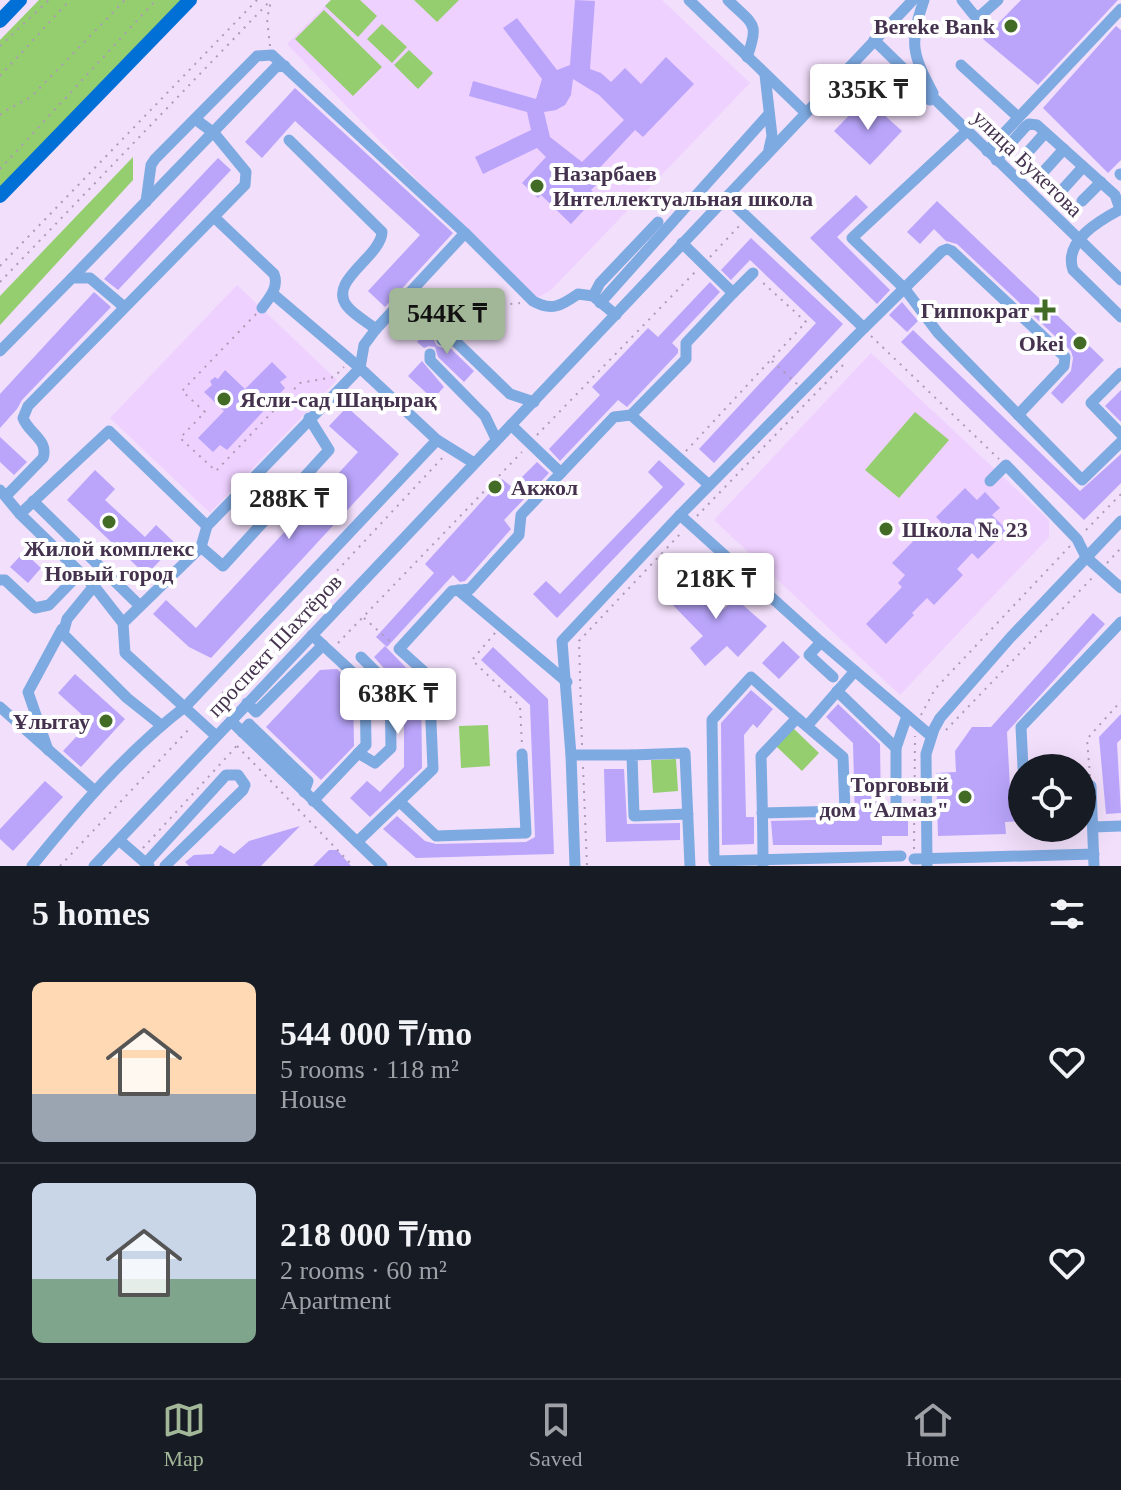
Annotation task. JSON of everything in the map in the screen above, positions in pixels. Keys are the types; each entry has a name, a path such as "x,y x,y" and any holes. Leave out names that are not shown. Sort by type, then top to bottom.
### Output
{"main road":[{"path":"0,21 20,0"},
{"path":"0,196 190,0"}],"street":[{"path":"689,0 806,113"},
{"path":"728,0 754,27 747,57"},
{"name":"проспект Шахтёров","path":"101,864 119,840 215,735 913,0"},
{"path":"924,0 915,24 915,59 939,104"},
{"path":"962,0 974,15 980,16 998,0"},
{"path":"991,155 1018,117 1121,9"},
{"name":"улица Букетова","path":"874,40 1121,280"},
{"path":"146,202 151,165 257,56 272,55 465,233 533,301 544,308 559,307 578,294 596,300 616,315"},
{"path":"961,65 1018,117"},
{"path":"0,351 276,67 285,66"},
{"path":"765,75 772,144 766,155"},
{"path":"820,99 859,84 898,86 939,104"},
{"path":"596,300 769,114"},
{"path":"195,119 214,133 246,172 245,185 28,406 23,418 27,428 43,443 43,458 3,493 20,514 94,586 123,623 125,653 215,735"},
{"path":"991,155 1029,124 1037,125 1115,195 1121,209 1100,220 1078,240 1071,261 1073,270 1121,317"},
{"path":"967,131 852,238 905,289 938,333 1082,480 1121,442"},
{"path":"1028,152 1045,133"},
{"path":"289,140 382,232 380,243 343,286 342,296 347,306 376,329"},
{"path":"1045,170 1064,149"},
{"path":"1064,188 1083,167"},
{"path":"1082,201 1101,182"},
{"path":"726,197 864,328"},
{"path":"214,217 274,274 273,294 262,308"},
{"path":"596,300 594,289 658,222"},
{"path":"123,623 201,547 207,526 360,368 364,345 376,329 465,233"},
{"path":"682,243 733,293"},
{"path":"575,866 577,756 562,641 709,485 942,251 952,251 1065,357 1064,366 1018,415"},
{"path":"357,842 433,769 429,676 399,649 452,591 470,589 519,535 521,515 614,417 631,415 686,359 686,343 753,273"},
{"path":"72,278 90,278 123,306"},
{"path":"273,294 360,368 437,440 474,463"},
{"path":"445,338 510,394 534,402"},
{"path":"430,354 430,360 485,416 496,439"},
{"path":"1121,373 1091,403 1121,434"},
{"path":"631,415 709,485"},
{"path":"201,547 223,566 329,450 309,418"},
{"path":"511,425 561,473"},
{"path":"20,514 109,431 207,526"},
{"path":"32,866 95,791 161,725 186,706 437,440"},
{"path":"990,481 1006,465 1077,539 1086,557 1121,588"},
{"path":"33,501 140,606"},
{"path":"680,515 931,736"},
{"path":"1094,860 923,862 926,754 940,718 1121,521"},
{"path":"0,580 5,580 35,608 43,608 80,573"},
{"path":"48,750 28,692 67,619 94,586"},
{"path":"458,590 567,682"},
{"path":"1022,754 1021,727 1121,622"},
{"path":"62,629 68,641 127,698 161,725"},
{"path":"312,635 365,684 366,745 313,801"},
{"path":"821,642 809,655 833,677"},
{"path":"247,703 256,712 326,648"},
{"path":"358,753 375,763 391,748 390,686 361,657"},
{"path":"763,863 761,756 837,691 855,671"},
{"path":"762,813 845,811 843,757 751,677 712,720 714,861 763,863 901,856"},
{"path":"837,691 896,748"},
{"path":"0,707 95,791"},
{"path":"896,806 896,748 907,716"},
{"path":"231,721 284,765 304,792 382,866"},
{"path":"577,756 685,753 690,866"},
{"path":"400,802 436,836 526,833 522,754"},
{"path":"632,755 634,816 688,814"},
{"path":"119,840 144,861 226,775 238,775 245,785 243,790 169,865"},
{"path":"1096,827 1121,826"}],"path":[{"path":"0,46 49,0"},
{"path":"0,76 70,0"},
{"path":"0,115 11,105 21,104 32,96 125,0"},
{"path":"0,169 156,0"},
{"path":"0,266 257,0"},
{"path":"271,0 267,19 272,55"},
{"path":"0,282 271,0"},
{"path":"326,648 363,617 748,218"},
{"path":"679,458 806,322 753,273"},
{"path":"376,329 404,324 436,312 533,301"},
{"path":"262,308 182,391 205,412 180,438 216,471 300,383 334,377 350,360"},
{"path":"426,315 445,338"},
{"path":"864,328 1006,465"},
{"path":"587,866 577,756 579,641 850,358"},
{"path":"771,360 804,390"},
{"path":"60,866 451,449"},
{"path":"1077,539 1121,494"},
{"path":"945,732 1078,592"},
{"path":"363,617 399,649"},
{"path":"501,627 472,660 520,706 522,754"},
{"path":"1087,754 1087,739 1121,701"},
{"path":"144,861 237,745 242,732"},
{"path":"237,745 353,866"},
{"path":"844,806 913,806"}],"shaded area":[{"name":"Назарбаев Интеллектуальная школа","path":"331,0 662,0 750,83 552,289 533,301 287,44"},
{"name":"Ясли-сад Шаңырақ","path":"237,285 337,380 210,513 110,418"},
{"name":"Школа № 23","path":"871,353 1049,520 1049,537 900,695 714,520"}],"green space":[{"path":"39,0 182,0 0,189 0,40"},
{"path":"331,0 360,0 377,16 358,37 325,6"},
{"path":"414,0 459,0 437,22"},
{"path":"324,10 382,67 353,96 295,39"},
{"path":"382,24 407,47 392,63 367,39"},
{"path":"409,50 433,73 418,89 394,65"},
{"path":"133,157 133,180 0,325 0,296"},
{"path":"915,412 949,440 899,498 865,470"},
{"path":"488,725 490,766 461,768 459,726"},
{"path":"793,728 819,753 802,771 776,746"},
{"path":"676,759 678,791 653,793 651,760"}],"building":[{"path":"575,0 595,1 590,69 611,82 625,68 641,84 666,57 694,84 643,137 635,130 593,175 600,181 591,190 597,196 571,224 541,195 538,198 522,183 546,157 537,148 483,174 475,157 531,130 527,112 469,96 473,81 536,99 542,79 503,28 517,18 557,70 570,65","holes":["573,79 599,95 624,120 582,162 550,137 544,112 565,105 571,95"]},
{"path":"1021,0 1118,0 1038,85 983,39"},
{"path":"1116,26 1121,30 1121,160 1108,173 1043,108"},
{"path":"295,88 453,233 385,307 368,291 420,235 295,121 262,158 245,142"},
{"path":"859,105 873,105 902,131 870,165 834,131"},
{"path":"218,158 231,170 118,290 104,279"},
{"path":"856,195 868,207 837,237 890,290 877,304 810,238"},
{"path":"937,201 1104,360 1062,404 1051,393 1071,371 1071,351 957,244 946,241 934,229 920,244 907,232"},
{"path":"751,238 843,324 714,463 699,449 816,323 750,260 731,280 721,270"},
{"path":"710,282 720,292 672,343 678,353 627,407 618,400 560,461 549,449 600,395 592,387 648,328 658,337"},
{"path":"94,292 111,307 22,400 0,428 0,394"},
{"path":"902,302 918,321 907,332 889,315"},
{"path":"429,328 436,334 434,341 437,346 448,346 474,371 464,382 438,357 435,347 424,348 417,342"},
{"path":"913,330 1080,491 1121,454 1121,483 1084,520 901,342"},
{"path":"422,361 444,387 433,399 408,376"},
{"path":"272,362 287,377 280,382 285,388 227,450 220,445 213,452 198,438 224,411 204,392 212,385 210,381 215,377 218,379 225,370 245,389"},
{"path":"1121,390 1121,422 1105,406"},
{"path":"347,407 399,454 211,658 189,647 153,614 166,600 196,628 358,452 329,426"},
{"path":"0,437 27,462 14,475 0,462"},
{"path":"659,460 685,484 557,618 533,594 546,581 560,594 663,487 648,472"},
{"path":"537,462 549,473 504,520 511,529 465,581 460,582 453,575 387,647 376,637 434,573 425,564 502,479 512,487"},
{"name":"Жилой комплекс Новый город","path":"95,470 115,489 105,500 145,537 156,525 176,544 146,575 67,500"},
{"path":"965,488 977,500 985,492 1000,508 992,515 1007,530 978,559 972,553 957,569 963,575 934,605 927,598 886,644 866,624 902,587 898,583 905,575 892,563 921,533 926,538 942,523 936,517"},
{"path":"24,552 41,568 28,583 10,567"},
{"path":"701,573 715,587 709,593 724,609 735,598 767,626 738,657 727,646 705,666 690,648 703,636 670,602"},
{"path":"1093,613 1105,624 1007,732 1006,834 938,836 936,773 956,772 955,751 972,727 991,727"},
{"path":"783,641 800,657 779,679 762,663"},
{"path":"385,646 421,683 422,768 370,817 350,798 367,781 380,792 404,767 404,691 374,657"},
{"path":"493,647 548,699 554,854 416,858 383,829 397,816 425,841 436,844 526,842 535,837 530,705 481,660"},
{"path":"337,669 353,684 354,746 321,780 266,727 320,670"},
{"name":"Ұлытау","path":"75,674 125,719 81,767 63,751 90,722 58,693"},
{"path":"751,690 773,709 757,728 753,724 744,735 746,817 754,817 754,844 722,845 721,723"},
{"path":"838,704 880,744 881,809 897,814 908,809 908,836 882,836 882,845 773,845 771,821 855,819 853,743 826,717"},
{"path":"1121,714 1121,739 1117,743 1121,813 1106,814 1099,737"},
{"path":"604,769 624,769 627,824 680,823 680,840 606,842"},
{"path":"45,781 63,797 13,851 0,839 0,829"},
{"path":"300,826 261,866 189,866 185,862 194,855 213,854 220,845 234,854 249,841"},
{"path":"329,850 337,850 351,866 313,866"}],"place":[{"name":"Bereke Bank","path":"1011,26"},
{"name":"Назарбаев Интеллектуальная школа","path":"537,186"},
{"name":"Гиппократ","path":"1045,310"},
{"name":"Okei","path":"1080,343"},
{"name":"Ясли-сад Шаңырақ","path":"224,399"},
{"name":"Акжол","path":"495,487"},
{"name":"Жилой комплекс Новый город","path":"109,522"},
{"name":"Школа № 23","path":"886,529"},
{"name":"Ұлытау","path":"106,721"},
{"name":"Торговый дом \"Алмаз\"","path":"965,797"}]}
